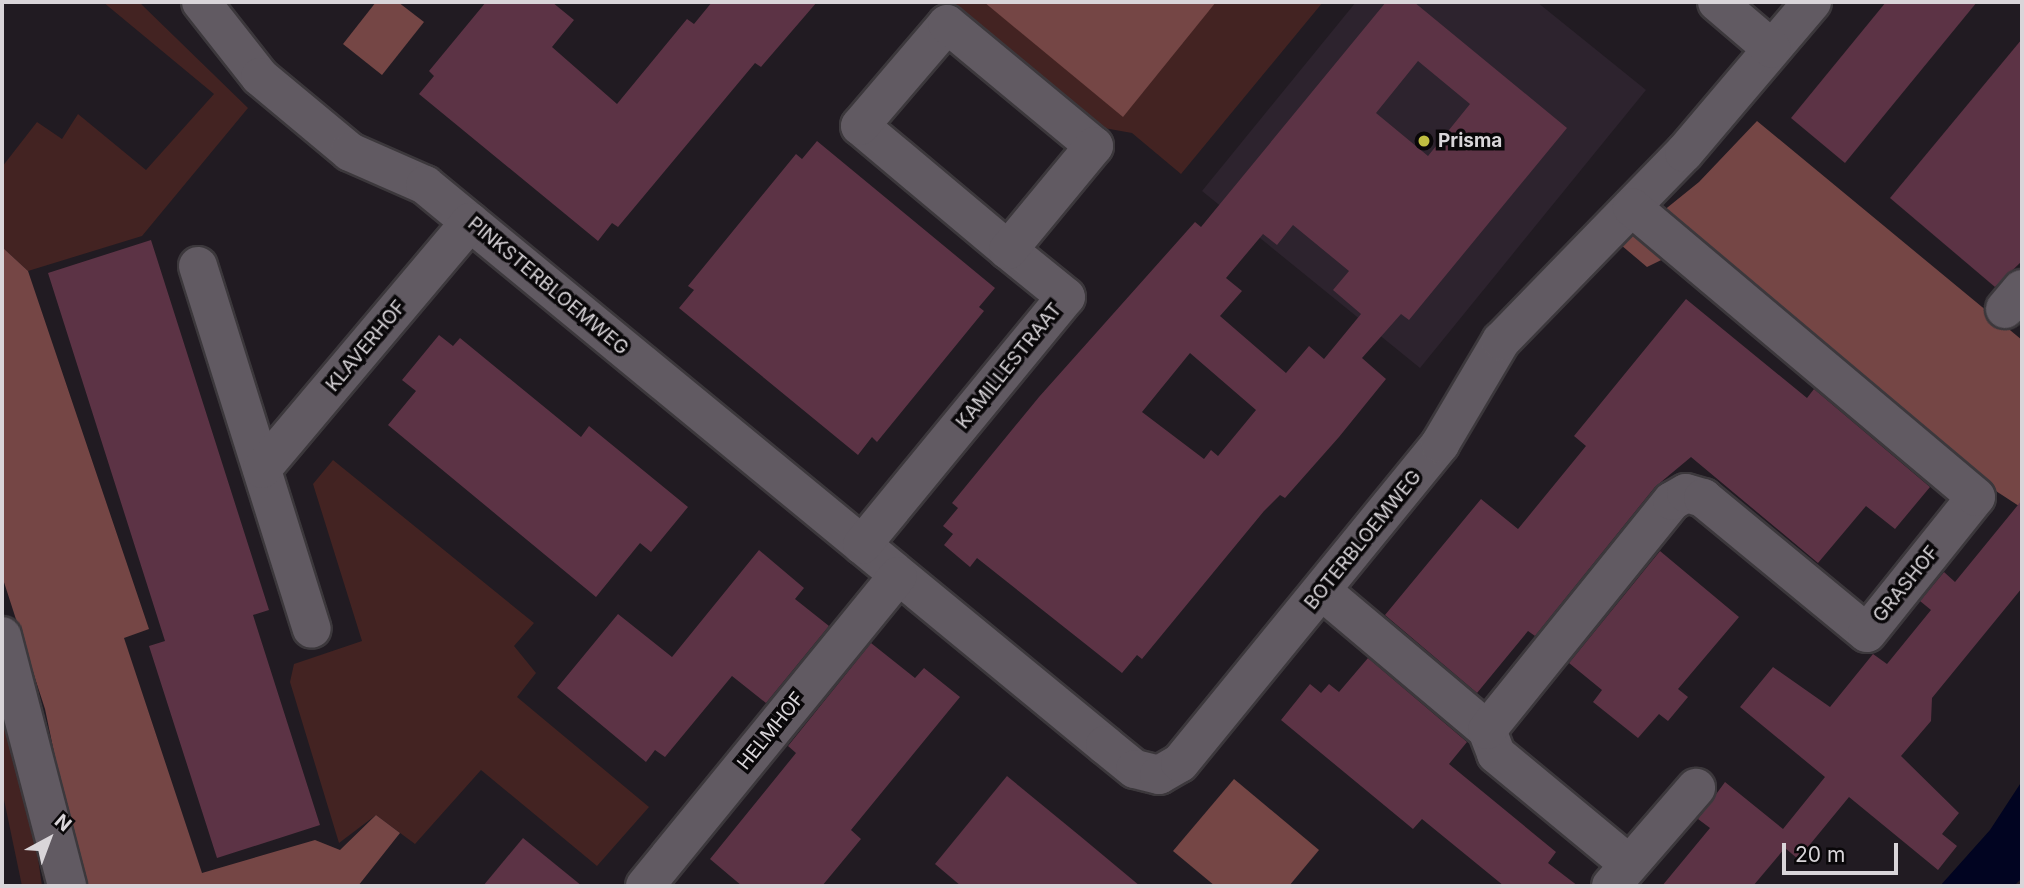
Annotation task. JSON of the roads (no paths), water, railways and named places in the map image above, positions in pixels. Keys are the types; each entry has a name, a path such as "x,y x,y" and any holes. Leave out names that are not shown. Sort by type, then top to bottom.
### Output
{"street":[{"name":"PINKSTERBLOEMWEG","path":"201,2 260,77 350,152 425,185 898,576"},
{"path":"1717,2 1772,49"},
{"name":"BOTERBLOEMWEG","path":"898,576 1135,769 1159,775 1180,763 1440,444 1501,341 1632,207 1811,2"},
{"name":"KAMILLESTRAAT","path":"862,545 1066,297 1008,250 860,126 947,24 1094,146 1008,250"},
{"name":"GRASHOF","path":"1487,730 1672,501 1686,494 1703,498 1867,633 1976,497 1632,207"},
{"name":"KLAVERHOF","path":"262,469 470,222"},
{"path":"198,266 312,629"},
{"name":"HELMHOF","path":"645,886 898,576"},
{"path":"1322,591 1487,730 1496,754 1620,875 1696,788"},
{"path":"2,636 67,886"}],"water":[{"path":"2022,781 2022,878 2014,886 1940,886 1990,830"}],"place":[{"name":"Prisma","path":"1424,141"}]}
